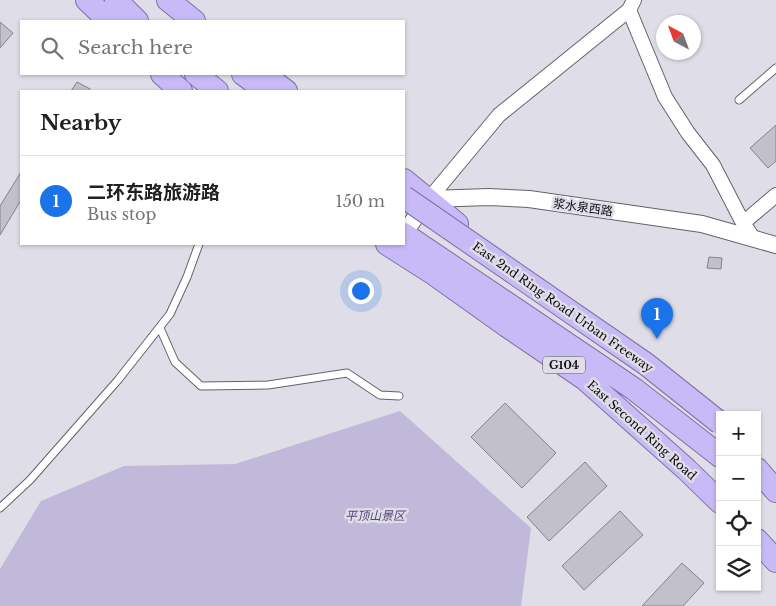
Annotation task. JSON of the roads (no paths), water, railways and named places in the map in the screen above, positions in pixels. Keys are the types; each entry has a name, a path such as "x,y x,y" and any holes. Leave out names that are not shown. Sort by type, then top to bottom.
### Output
{"highway":[{"path":"87,0 108,20"},
{"path":"116,0 136,20"},
{"path":"151,0 174,20"},
{"path":"168,0 193,20"},
{"path":"163,75 180,90"},
{"path":"197,75 216,90"},
{"path":"244,75 265,90"},
{"path":"264,75 285,90"},
{"path":"405,181 470,234 546,290 631,343 695,402 716,425"},
{"name":"East 2nd Ring Road Urban Freeway","path":"405,197 646,364 716,420"},
{"name":"East Second Ring Road","path":"401,245 434,274 506,326 585,379 719,501"},
{"path":"403,245 634,389 716,453"},
{"path":"761,456 776,468"},
{"path":"761,474 776,491"},
{"path":"761,488 776,500"},
{"path":"761,544 776,561"}],"street":[{"path":"405,231 499,115 632,5 665,97 688,133 713,165 743,223 753,238"},
{"path":"743,223 776,195"},
{"name":"浆水泉西路","path":"429,200 489,197 529,199 702,224 776,245"}],"lane":[{"path":"739,100 776,68"},
{"path":"0,508 36,473 118,380 160,328 170,314 187,277 199,245"},
{"path":"160,328 175,362 202,386 268,386 347,373 380,395 399,396"}],"place":[{"name":"二环东路旅游路","path":"657,339"}],"park label":[{"name":"平顶山景区","path":"375,515"}]}
